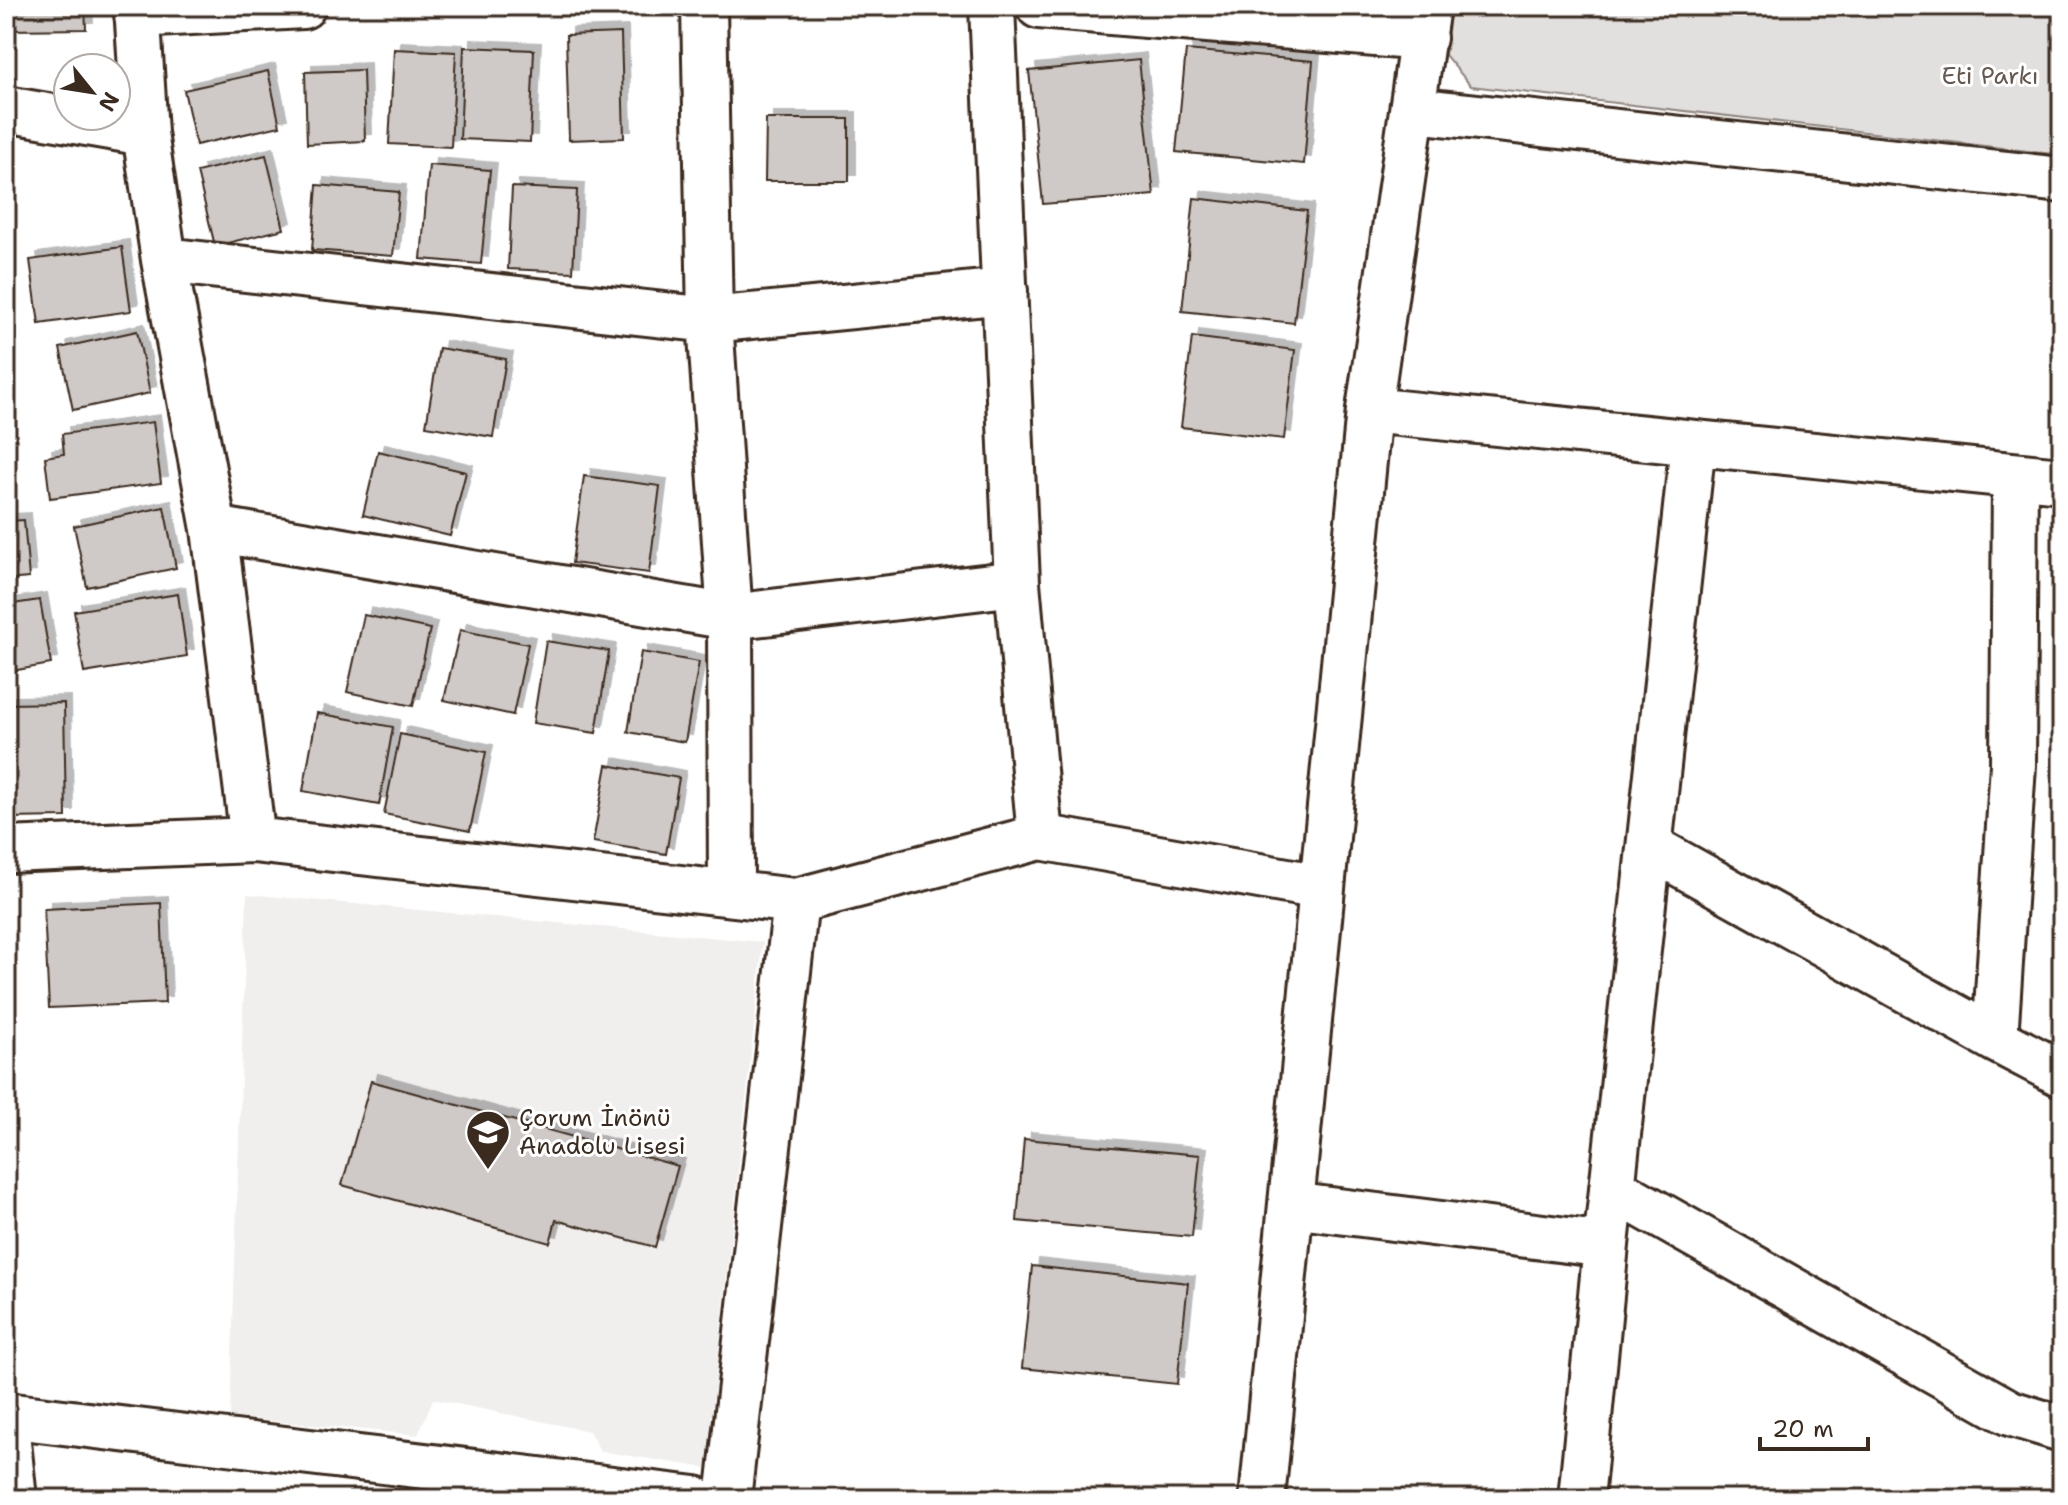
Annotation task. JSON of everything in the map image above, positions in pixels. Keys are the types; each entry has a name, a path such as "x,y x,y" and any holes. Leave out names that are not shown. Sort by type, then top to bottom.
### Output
{"street":[{"path":"253,840 214,529 164,260 145,133 137,10 303,6"},
{"path":"704,6 710,320 730,617 731,893"},
{"path":"992,6 1017,583 1040,837"},
{"path":"1039,6 1426,22 1369,410 1262,1499"},
{"path":"6,109 145,133"},
{"path":"1413,110 2062,180"},
{"path":"164,260 710,320 1005,291"},
{"path":"1369,410 2062,480"},
{"path":"1581,1499 1693,443"},
{"path":"1995,1039 2013,765 2015,476"},
{"path":"214,529 730,617 1017,583"},
{"path":"6,850 253,840 796,901 1040,837 1321,887"},
{"path":"1650,847 2062,1074"},
{"path":"728,1499 796,901"},
{"path":"1612,1188 2010,1413 2062,1429"},
{"path":"1291,1205 1606,1245"},
{"path":"6,1415 695,1499"},
{"path":"6,1423 14,1499"}],"shaded area":[{"name":"Çorum İnönü Anadolu Lisesi","path":"247,894 763,942 706,1468 600,1451 589,1431 433,1399 418,1435 230,1417"}],"green space":[{"name":"Eti Parkı","path":"1451,6 2062,6 2062,155 1471,86 1445,55"}],"building":[{"path":"6,6 85,6 86,29 6,30"},
{"path":"621,33 624,138 569,140 566,35"},
{"path":"464,47 534,50 530,142 460,139"},
{"path":"394,49 456,52 451,147 389,144"},
{"path":"1186,50 1313,61 1304,164 1176,152"},
{"path":"1139,60 1154,195 1043,204 1029,71"},
{"path":"363,70 365,141 307,144 305,72"},
{"path":"268,71 280,126 196,145 184,90"},
{"path":"766,119 849,119 849,181 765,181"},
{"path":"266,155 284,229 215,246 197,172"},
{"path":"429,165 490,170 481,264 421,259"},
{"path":"317,185 399,192 393,256 312,250"},
{"path":"512,187 577,190 573,272 508,269"},
{"path":"1194,198 1307,211 1294,323 1182,311"},
{"path":"122,247 131,311 39,324 30,260"},
{"path":"137,331 150,393 73,410 60,348"},
{"path":"1192,337 1295,350 1284,439 1181,427"},
{"path":"439,348 506,359 493,437 426,426"},
{"path":"153,422 161,483 50,498 45,457 64,454 62,434"},
{"path":"378,451 466,472 450,536 363,515"},
{"path":"584,476 660,486 649,573 572,563"},
{"path":"164,507 176,568 87,587 74,526"},
{"path":"24,520 29,578 6,580 6,521"},
{"path":"178,594 187,656 84,673 74,611"},
{"path":"40,600 51,664 6,672 6,605"},
{"path":"364,615 430,629 413,706 347,692"},
{"path":"460,630 528,644 513,715 444,700"},
{"path":"546,641 609,651 596,733 533,723"},
{"path":"641,652 699,662 685,742 628,732"},
{"path":"64,703 66,817 6,818 6,704"},
{"path":"317,713 393,727 379,805 303,791"},
{"path":"400,734 486,752 470,831 384,814"},
{"path":"607,765 679,778 666,854 593,842"},
{"path":"161,903 165,1003 49,1008 44,909"},
{"path":"371,1081 678,1166 655,1247 556,1220 550,1243 342,1185"},
{"path":"1024,1139 1200,1155 1192,1237 1017,1221"},
{"path":"1032,1266 1188,1283 1177,1384 1022,1368"}],"place":[{"name":"Çorum İnönü Anadolu Lisesi","path":"488,1171"}]}
